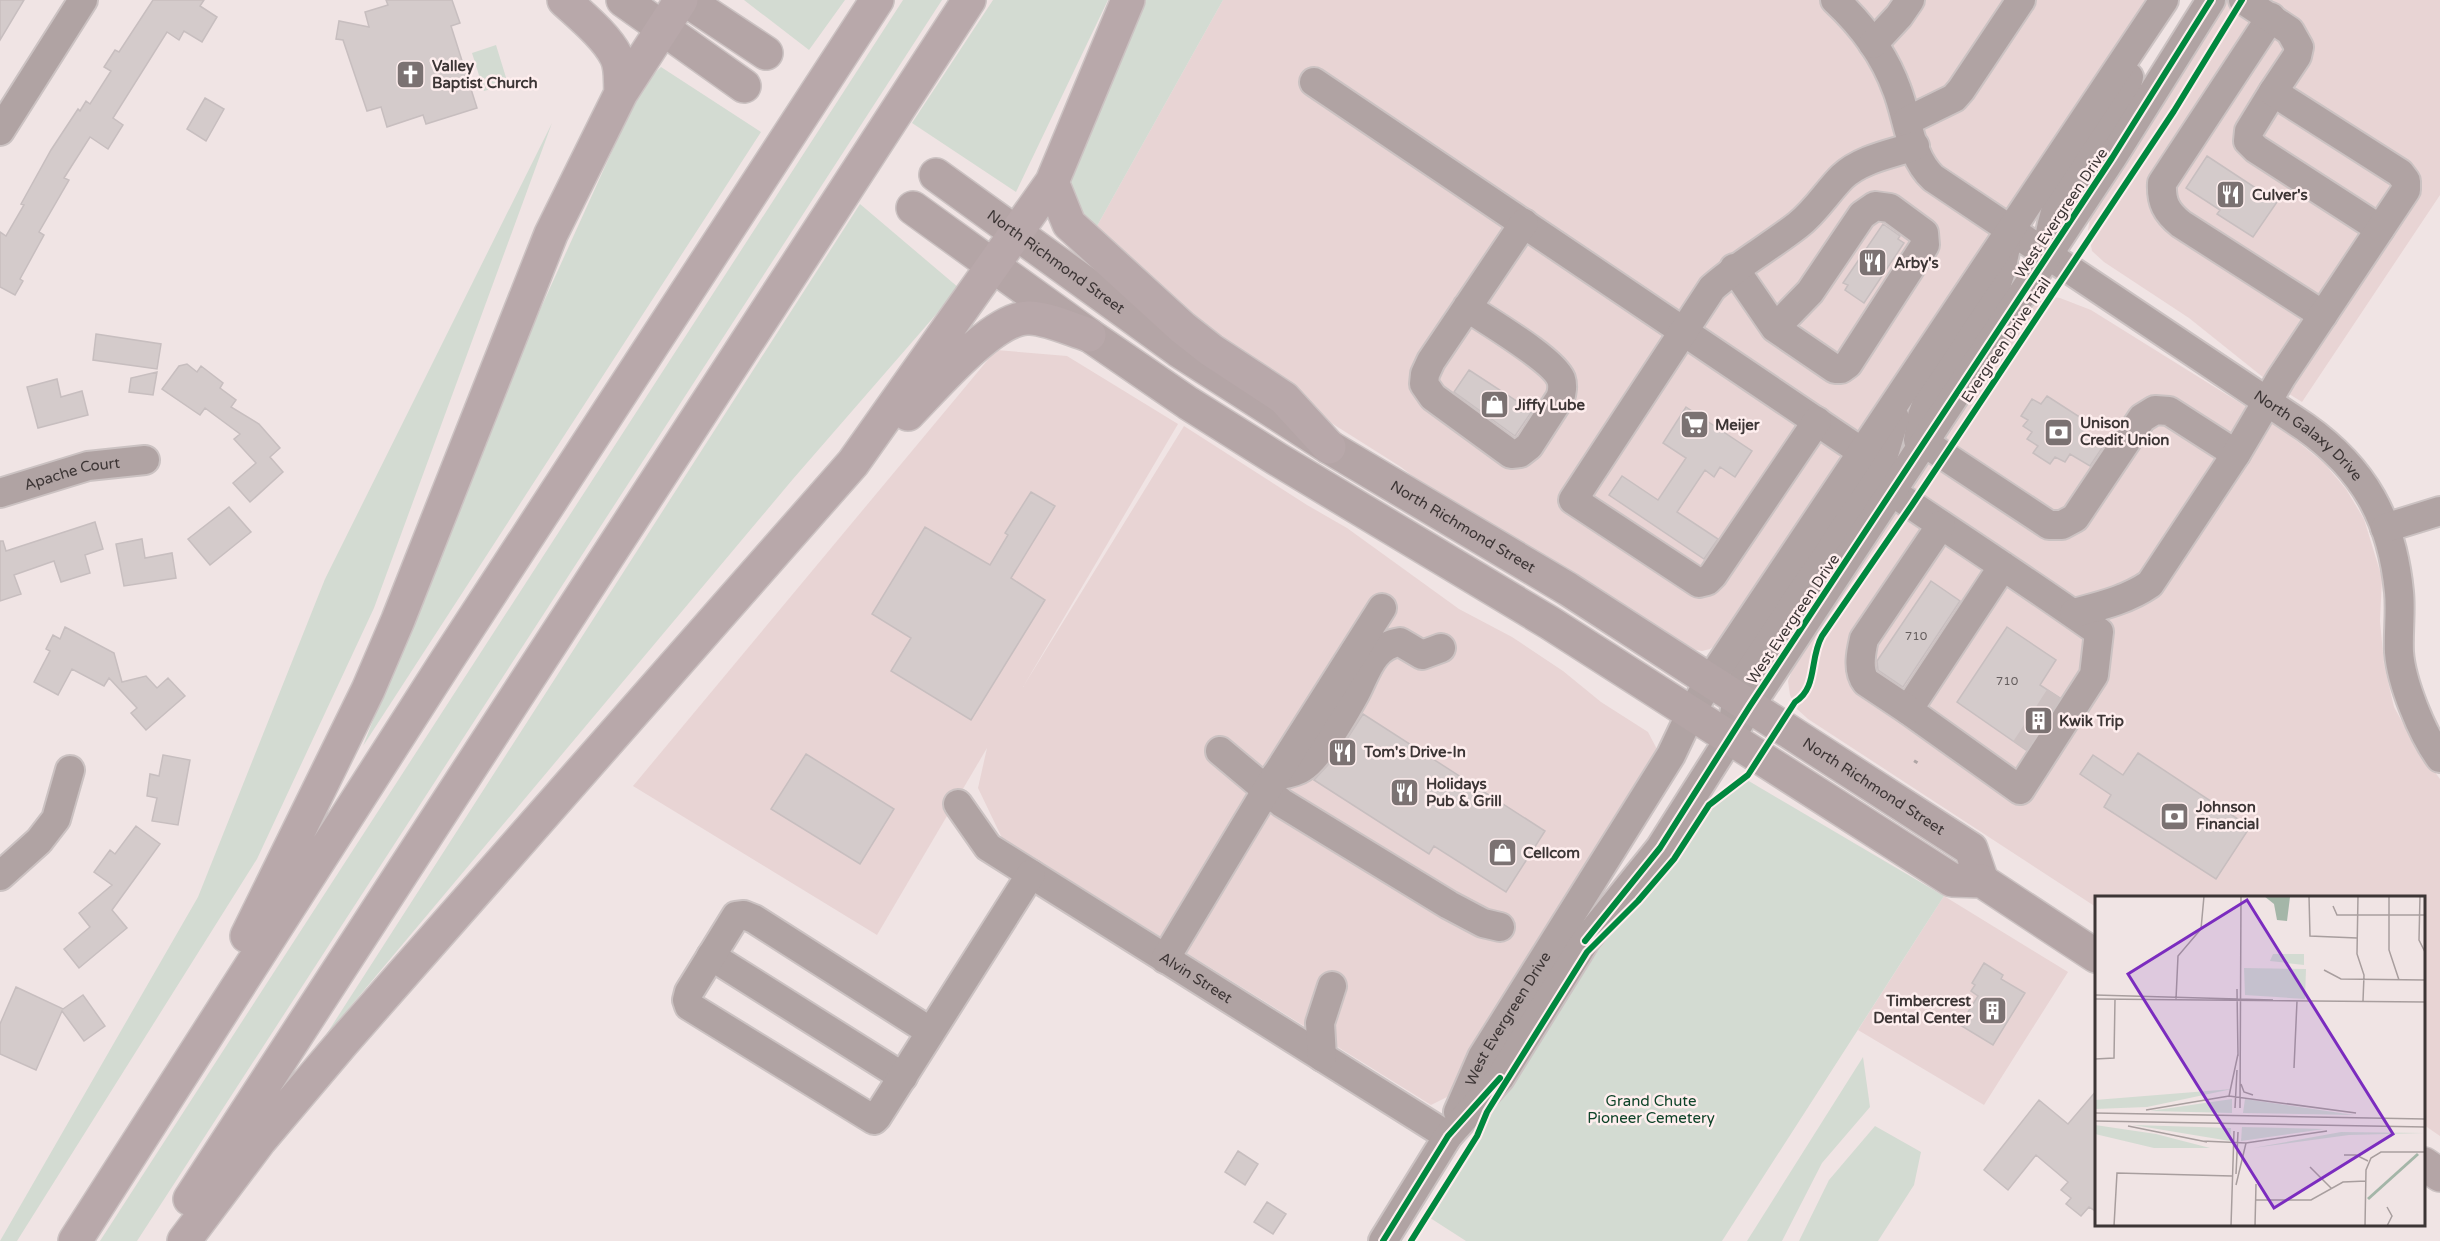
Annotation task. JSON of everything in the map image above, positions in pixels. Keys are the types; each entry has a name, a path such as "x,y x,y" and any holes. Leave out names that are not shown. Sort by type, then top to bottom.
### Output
{"highway":[{"path":"564,0 584,18 616,56 620,72 621,93"},
{"path":"183,1072 196,1019 244,942 368,690 428,550 529,285 551,234 621,93 681,0"},
{"path":"75,1241 447,660 877,0"},
{"path":"163,1241 969,0"},
{"path":"184,1241 260,1140 343,1042 853,464 1052,182 1128,0"},
{"path":"1052,182 1069,224 1183,328 1211,350 1284,398 1329,447"},
{"path":"853,464 885,436 981,341 1007,322 1031,318 1089,335"}],"main road":[{"path":"623,0 744,87"},
{"path":"686,0 766,53"},
{"name":"North Richmond Street","path":"936,174 1178,350 1329,447 1568,589 1971,849 1982,881"},
{"path":"914,208 1089,335 1188,403 1277,459 1504,594 1952,880 1982,881 2095,955"},
{"path":"2425,1165 2440,1175"}],"street":[{"path":"0,131 83,0"},
{"name":"North Galaxy Drive","path":"1835,0 1850,14 1881,55 1897,89 1919,160 1933,178 2268,402 2327,443 2344,459 2374,502 2385,528 2399,592 2399,653 2403,675 2411,702 2440,758"},
{"path":"1874,44 1910,0"},
{"name":"West Evergreen Drive","path":"1383,1241 1448,1136 1482,1057 1671,755 1708,724 1732,694 1862,452 2164,0"},
{"name":"West Evergreen Drive","path":"1448,1136 1500,1078 1550,998 1559,964 1708,724 1892,492 2112,158 2211,0"},
{"path":"2243,0 2290,31 2299,47 2297,56 2249,130 2248,141 2256,149 2380,230"},
{"path":"1817,421 1707,581 1698,583 1573,500 1712,288 1734,268 1801,223 1843,176 1911,133 1954,98 1961,90 2011,4"},
{"path":"2271,17 2162,183 2162,196 2165,208 2181,224 2323,315"},
{"path":"2046,255 2054,213 2064,188 2121,100 2137,40"},
{"path":"1314,82 1862,452"},
{"path":"2073,614 2114,602 2150,584 2236,454 2281,378 2406,190 2406,181 2400,173 2273,92"},
{"path":"1734,268 1775,328 1835,369 1842,369 1848,364 1925,246 1923,232 1890,208 1875,206 1862,215 1810,292 1775,328"},
{"path":"1467,307 1545,361 1561,379 1560,398 1529,446 1520,453 1511,453 1472,427 1433,398 1424,384 1425,374 1431,361 1467,307 1524,223"},
{"path":"2009,230 2001,271 1993,295 1934,384 1922,416 1919,451 2049,525 2062,525 2075,518 2142,418 2155,410 2169,411 2236,454"},
{"path":"1732,694 1752,657 1882,461 1904,389"},
{"name":"Apache Court","path":"0,494 88,466 145,460"},
{"path":"1892,492 2099,632"},
{"path":"2385,528 2440,511"},
{"path":"1941,525 1864,639 1860,657 1863,678 2020,790 2094,675 2099,632"},
{"path":"1908,710 2003,566"},
{"path":"1165,959 1271,784 1382,608"},
{"path":"2059,698 2099,632"},
{"path":"1271,784 1301,770 1314,759 1355,695 1362,676 1384,646 1400,642 1422,655 1441,648"},
{"path":"2004,778 2025,749"},
{"path":"1220,751 1449,905 1483,923 1500,927"},
{"path":"0,876 39,841 56,819 70,770"},
{"name":"Alvin Street","path":"958,804 988,847 1448,1136"},
{"path":"931,1032 754,919 744,915 736,916 689,992 687,1000 689,1006 874,1120 903,1077 1031,874"},
{"path":"711,956 903,1077"},
{"path":"1322,1057 1320,1023 1323,1006 1332,986"}],"path":[{"path":"1915,763 1918,758"}],"shaded area":[{"path":"1223,0 2150,0 1721,640 1710,649 1702,651 1691,649 1668,638 1448,504 1401,467 1298,402 1092,235"},
{"path":"2227,0 2440,0 2440,195 2302,402 2264,378 2189,318 2104,262 2092,251 2088,230 2091,211"},
{"path":"2048,296 2060,298 2091,310 2282,429 2324,463 2346,489 2364,519 2382,578 2380,621 2384,664 2394,707 2415,745 2440,779 2440,1136 2425,1126 2425,896 2095,896 2095,906 1808,719 1797,709 1790,695 1788,681 1817,624 2030,308 2037,301"},
{"path":"996,350 1067,356 1178,424 1023,687 1184,426 1347,528 1459,609 1512,637 1563,671 1601,702 1648,732 1659,753 1614,834 1447,1097 1431,1105 1002,838 978,788 987,748 877,935 633,786"},
{"path":"1944,896 2068,972 1984,1105 1858,1030"}],"green space":[{"path":"744,0 845,0 809,50"},
{"path":"903,0 942,0 137,1241 100,1241"},
{"path":"993,0 1108,0 1016,192 912,123"},
{"path":"1146,0 1223,0 1092,235 1067,193 1077,153"},
{"path":"496,45 508,84 484,91 472,53"},
{"path":"661,67 761,132 363,746 491,418 642,85"},
{"path":"552,123 374,608 257,859 17,1241 0,1241 198,897 325,579"},
{"path":"860,204 959,288 793,479 324,1038"},
{"name":"Grand Chute Pioneer Cemetery","path":"1742,777 1944,896 1722,1241 1466,1241 1424,1214 1600,948 1659,876 1710,800"},
{"path":"1863,1057 1870,1107 1822,1163 1782,1241 1747,1241"},
{"path":"1875,1126 1921,1152 1914,1185 1878,1241 1799,1241 1829,1180"}],"building":[{"path":"0,0 24,0 0,40"},
{"path":"153,0 204,0 200,6 217,17 202,42 184,31 179,40 167,32 113,118 123,125 108,149 90,137 64,178 69,180 39,232 44,235 20,279 23,281 15,295 0,287 0,232 6,236 51,150 78,109 80,111 86,101 90,104 111,71 104,67 115,50 119,52"},
{"name":"Valley Baptist Church","path":"386,0 452,0 460,23 451,26 477,108 426,124 423,115 387,127 381,107 367,111 343,40 336,39 339,21 369,27 365,12 388,5"},
{"path":"205,98 224,109 206,141 187,129"},
{"name":"Culver's","path":"2207,156 2277,202 2253,237 2217,214 2220,210 2186,188"},
{"name":"Arby's","path":"1883,224 1900,236 1898,239 1904,243 1864,303 1845,290 1848,285 1843,283"},
{"path":"96,334 161,344 157,369 93,360"},
{"path":"187,364 197,372 201,366 223,383 220,388 236,400 231,407 259,424 280,448 270,457 283,472 250,502 233,483 256,463 234,439 240,434 205,408 200,415 162,389 179,366"},
{"name":"Jiffy Lube","path":"1469,370 1532,411 1515,436 1454,392"},
{"path":"157,372 153,395 129,392 131,378"},
{"path":"57,379 61,397 82,391 88,415 38,428 27,387"},
{"name":"Unison Credit Union","path":"2047,396 2089,423 2085,431 2104,445 2090,466 2070,454 2065,462 2055,457 2050,464 2033,453 2038,446 2027,439 2032,432 2023,426 2028,420 2021,416 2032,399 2041,404"},
{"path":"1686,407 1752,451 1735,477 1720,467 1714,477 1705,470 1677,512 1718,539 1704,559 1609,495 1622,476 1658,500 1686,458 1663,443"},
{"path":"1031,492 1055,506 1011,578 1045,600 971,720 891,671 911,638 872,614 925,527 990,565 1008,535 1005,533"},
{"path":"229,507 251,532 210,565 188,539"},
{"path":"95,522 103,549 85,555 90,573 61,582 54,561 14,575 21,594 0,601 0,541 3,541 6,551"},
{"path":"142,539 145,558 172,553 176,578 124,586 116,544"},
{"path":"1931,581 1960,601 1903,687 1878,670 1877,661"},
{"path":"65,627 114,653 122,682 146,676 157,688 168,678 185,696 146,730 131,713 137,708 109,678 104,686 72,669 58,695 34,682 50,651 46,649 53,635 60,639"},
{"name":"Kwik Trip","path":"2007,627 2056,660 2040,685 2060,698 2026,750 1957,702"},
{"path":"1363,714 1545,831 1506,892 1434,846 1429,854 1314,780 1336,756"},
{"name":"Johnson Financial","path":"2138,753 2250,827 2216,879 2104,807 2111,795 2080,774 2093,755 2123,775"},
{"path":"806,754 894,809 860,864 771,809"},
{"path":"163,755 190,760 178,825 152,821 157,798 147,796 150,774 159,776"},
{"path":"136,826 160,844 112,910 127,928 79,968 64,949 90,927 79,913 112,885 94,872 110,850 115,854"},
{"name":"Timbercrest Dental Center","path":"1984,963 2003,975 2001,979 2025,993 1993,1045 1960,1025 1978,996 1971,991 1975,985 1972,983"},
{"path":"16,987 63,1009 83,995 105,1026 84,1041 62,1011 36,1070 0,1054 0,1024"},
{"path":"2095,1092 2095,1211 2089,1207 2081,1216 2066,1204 2071,1198 2061,1190 2068,1182 2036,1155 2008,1190 1984,1170 2039,1100 2068,1124"},
{"path":"1238,1151 1258,1164 1245,1185 1225,1172"},
{"path":"1267,1202 1286,1214 1273,1234 1254,1222"}],"tunnel":[{"path":"2025,749 2059,697"}],"cycle path":[{"name":"Evergreen Drive Trail","path":"1585,941 1660,848 1750,706 2112,158 2211,0"},
{"name":"Evergreen Drive Trail","path":"1411,1241 1477,1136 1487,1112 1587,952 1638,901 1674,859 1709,805 1748,775 1795,702 1807,689 1822,636 1912,505 2174,111 2242,0"},
{"path":"1383,1241 1448,1136 1500,1078"}],"place":[{"name":"Valley Baptist Church","path":"411,75"},
{"name":"Culver's","path":"2231,195"},
{"name":"Arby's","path":"1873,263"},
{"name":"Jiffy Lube","path":"1494,405"},
{"name":"Meijer","path":"1694,425"},
{"name":"Unison Credit Union","path":"2059,432"},
{"name":"Kwik Trip","path":"2038,721"},
{"name":"Tom's Drive-In","path":"1343,752"},
{"name":"Holidays Pub & Grill","path":"1405,793"},
{"name":"Johnson Financial","path":"2175,816"},
{"name":"Cellcom","path":"1502,853"},
{"name":"Timbercrest Dental Center","path":"1992,1010"}]}
